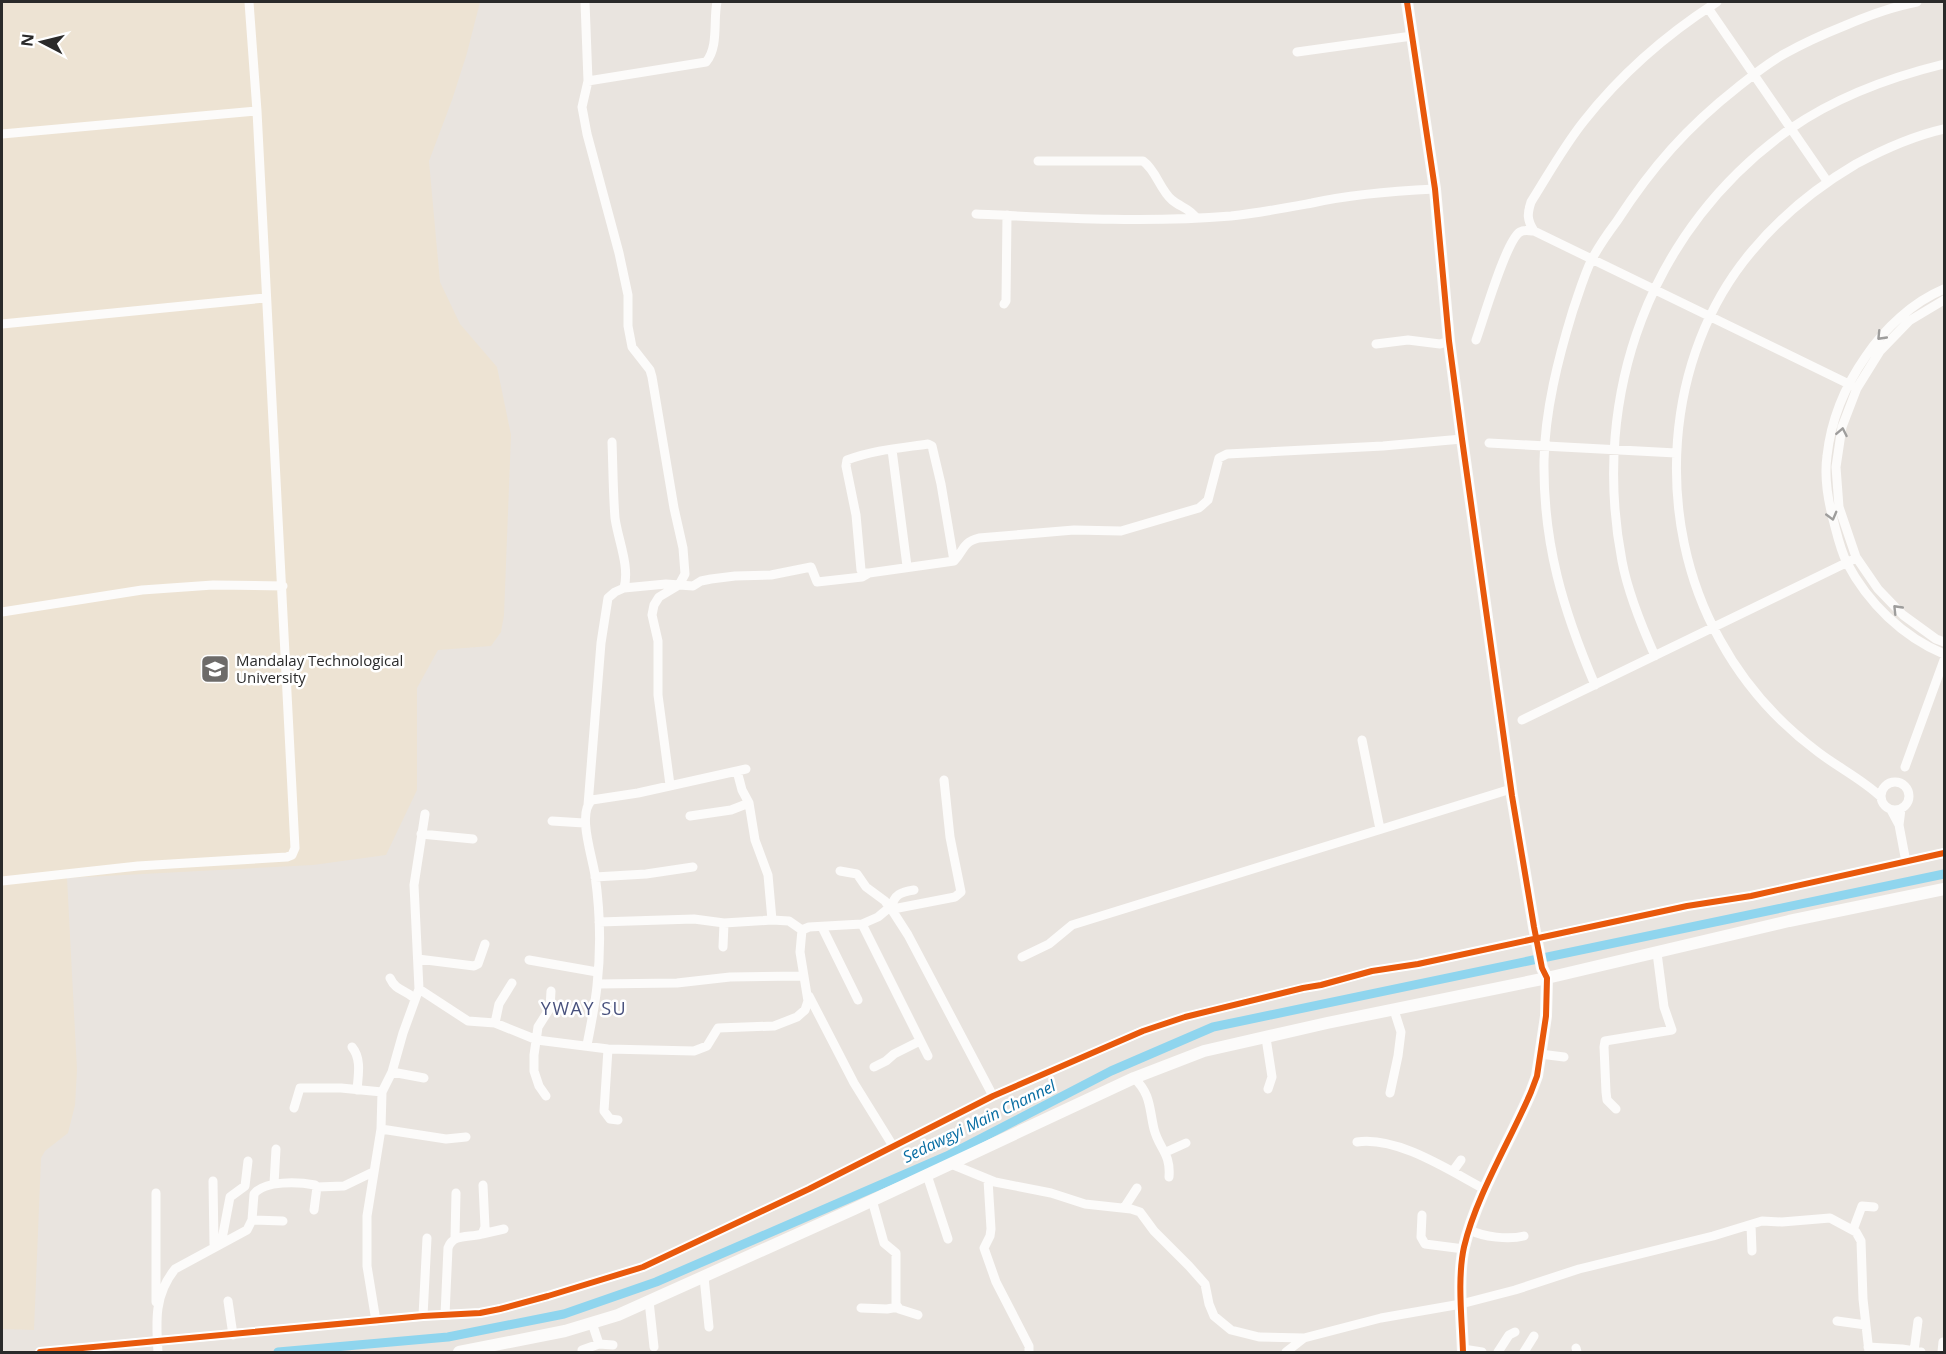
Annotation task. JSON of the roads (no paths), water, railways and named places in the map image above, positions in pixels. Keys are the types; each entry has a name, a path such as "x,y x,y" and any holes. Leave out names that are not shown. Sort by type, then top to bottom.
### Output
{"street":[{"path":"2,880 138,866 287,857 292,855 296,848 265,298 257,111 249,2"},
{"path":"585,2 588,81 582,107 587,134 620,253 628,295 628,326 632,347 650,370 683,548 685,574 679,585 659,597 652,615 658,640 658,695 670,785"},
{"path":"588,81 706,62 710,58 713,47 717,2"},
{"path":"1407,2 1435,189 1449,341 1511,789 1544,973 1546,1016 1532,1092 1485,1190 1464,1249 1461,1304 1463,1351 1482,1353"},
{"path":"1534,231 1528,222 1527,214 1531,202 1584,121 1640,60 1717,2"},
{"path":"1595,685 1576,641 1560,594 1550,546 1544,460 1550,404 1559,358 1581,285 1592,259 1636,191 1659,162 1688,129 1750,77 1784,53 1825,34 1870,15 1917,2"},
{"path":"1708,8 1827,181"},
{"path":"1297,52 1412,36"},
{"path":"1655,656 1622,563 1616,521 1613,450 1622,382 1633,340 1653,289 1688,232 1717,195 1773,142 1792,128 1831,106 1875,86 1944,64"},
{"path":"2,134 257,111"},
{"path":"1896,809 1883,804 1881,797 1867,783 1836,765 1802,740 1784,723 1749,685 1719,639 1690,570 1677,498 1676,453 1687,380 1710,317 1751,252 1775,226 1827,181 1883,149 1944,129"},
{"path":"1038,161 1143,161 1149,166 1172,200 1194,214 1196,218"},
{"path":"976,214 1082,218 1196,218 1232,216 1290,208 1353,196 1435,189"},
{"path":"1004,304 1006,302 1007,215"},
{"path":"1476,340 1514,238 1519,232 1534,231 1852,386"},
{"path":"1944,289 1902,315 1876,341 1852,386 1842,427 1836,467 1839,507 1856,557 1878,589 1903,615 1936,639 1944,642"},
{"path":"2,324 265,298"},
{"path":"1944,300 1909,321 1880,351 1839,402 1826,458 1828,500 1847,562 1880,609 1903,631 1944,654"},
{"path":"1376,344 1408,340 1440,344 1449,341"},
{"path":"954,561 932,446 928,444 865,453 847,460 856,515 861,570 865,574 907,566 954,561 967,542 979,538 1074,530 1121,531 1199,508 1208,500 1219,458 1227,454 1383,446 1462,439"},
{"path":"612,442 615,519 624,566 624,588"},
{"path":"1489,443 1676,453"},
{"path":"892,450 907,566"},
{"path":"1522,720 1856,557"},
{"path":"587,1045 598,984 599,922 595,877 584,823 588,805 601,643 608,598 624,588 693,586 700,581 735,576 771,575 812,567 817,582 862,577 869,573"},
{"path":"2,612 142,590 213,585 282,586"},
{"path":"1881,797 1895,784 1905,767 1944,660"},
{"path":"1362,740 1380,829"},
{"path":"588,805 592,800 638,793 742,770 742,790 749,803 755,840 768,875 772,920"},
{"path":"802,930 808,927 862,924 891,908 955,897 961,892 950,837 944,780"},
{"path":"1867,783 1895,784 1908,791 1909,799 1896,809"},
{"path":"1022,957 1049,944 1072,925 1511,789"},
{"path":"690,816 731,810 749,803"},
{"path":"1896,809 1906,862"},
{"path":"376,1321 367,1266 367,1216 381,1129 382,1092 392,1072 414,998 419,989 414,885 425,814"},
{"path":"552,821 584,823"},
{"path":"421,834 473,839"},
{"path":"40,1353 158,1348 233,1335 423,1316 480,1313 500,1309 644,1267 809,1189 993,1096 1143,1031 1185,1017 1372,971 1537,942 1687,906 1750,896 1944,854"},
{"path":"595,877 646,874 693,867"},
{"path":"840,871 857,874 866,886 891,908 993,1096"},
{"path":"891,908 897,894 915,890"},
{"path":"459,1353 592,1323 649,1301 951,1164 1134,1077 1204,1051 1394,1010 1544,973 1657,953 1789,921 1944,890"},
{"path":"599,922 694,919 724,923 772,920 789,921 802,930"},
{"path":"723,947 724,923"},
{"path":"862,924 928,1056"},
{"path":"822,927 858,1000"},
{"path":"802,930 800,952 802,976 807,993 854,1083 893,1146"},
{"path":"418,959 474,966 478,964 485,944"},
{"path":"1616,1109 1611,1106 1606,1092 1605,1041 1672,1030 1664,1007 1657,953"},
{"path":"529,960 597,972"},
{"path":"598,984 677,983 729,977 802,976"},
{"path":"390,978 394,986 408,992 414,998"},
{"path":"495,1023 499,1004 512,983"},
{"path":"419,989 465,1019 495,1023 537,1040 608,1049 694,1051 707,1046 718,1028 774,1026 797,1017 808,1006 807,993"},
{"path":"546,1096 539,1086 534,1071 534,1055 538,1027 550,1008 551,992"},
{"path":"1390,1093 1401,1032 1394,1010"},
{"path":"1266,1038 1272,1073 1268,1089"},
{"path":"874,1067 920,1041"},
{"path":"352,1047 357,1052 359,1067 357,1090"},
{"path":"608,1049 603,1112 610,1119 618,1120"},
{"path":"1540,1054 1564,1057"},
{"path":"392,1072 424,1078"},
{"path":"1134,1077 1141,1084 1149,1102 1158,1141 1166,1152 1169,1177"},
{"path":"294,1108 300,1088 382,1092"},
{"path":"381,1129 446,1138 466,1137"},
{"path":"1357,1142 1368,1141 1404,1149 1485,1190"},
{"path":"1166,1152 1186,1143"},
{"path":"274,1184 276,1149"},
{"path":"1453,1172 1461,1160"},
{"path":"210,1248 222,1239 230,1197 245,1186 248,1161"},
{"path":"951,1164 988,1180 1051,1193 1085,1204 1140,1212 1154,1231 1205,1284 1214,1316 1231,1330 1259,1337 1304,1338 1381,1318 1461,1304 1515,1290 1579,1269 1713,1236 1762,1221 1782,1222 1830,1218 1853,1230 1860,1237 1863,1252 1863,1299 1868,1350 1917,1352 1918,1321"},
{"path":"156,1310 168,1277 175,1269 247,1230 252,1220 256,1191 274,1184 344,1186 373,1172"},
{"path":"927,1175 948,1239"},
{"path":"988,1180 991,1229 984,1248 996,1282 1029,1346 1029,1353"},
{"path":"210,1248 213,1181"},
{"path":"482,1234 485,1227 483,1185"},
{"path":"315,1210 317,1187"},
{"path":"1124,1208 1137,1188"},
{"path":"156,1193 158,1348"},
{"path":"455,1238 456,1193"},
{"path":"872,1200 884,1243 896,1253 898,1307"},
{"path":"1853,1230 1862,1206 1874,1207"},
{"path":"1422,1215 1421,1237 1425,1244 1464,1249"},
{"path":"252,1220 283,1221"},
{"path":"1751,1225 1752,1251"},
{"path":"445,1315 450,1242 455,1238 504,1229"},
{"path":"1470,1230 1516,1238 1524,1236"},
{"path":"423,1316 427,1238"},
{"path":"704,1277 709,1327"},
{"path":"228,1301 233,1335"},
{"path":"649,1301 654,1347"},
{"path":"861,1308 892,1309 898,1307"},
{"path":"898,1307 907,1313 918,1315"},
{"path":"1837,1321 1866,1325"},
{"path":"592,1323 599,1344"},
{"path":"1498,1353 1509,1335 1515,1332"},
{"path":"1524,1353 1534,1336"},
{"path":"1286,1353 1304,1338"},
{"path":"1942,1353 1943,1342"},
{"path":"582,1350 599,1344 613,1345"}],"waterway":[{"name":"Sedawgyi Main Channel","path":"278,1352 448,1337 564,1314 656,1282 947,1156 1111,1071 1213,1027 1944,874"}],"place":[{"name":"Mandalay Technological University","path":"215,669"}],"district":[{"name":"YWAY SU","path":"584,1008"}]}
